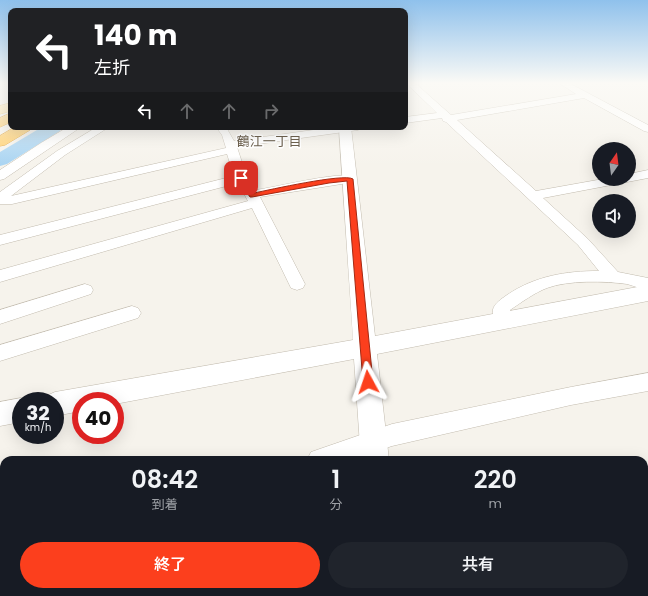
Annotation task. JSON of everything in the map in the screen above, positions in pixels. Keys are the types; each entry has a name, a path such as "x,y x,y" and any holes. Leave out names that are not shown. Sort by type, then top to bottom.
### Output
{"highway":[{"path":"0,138 15,130"},
{"path":"0,142 16,130"}],"street":[{"path":"439,111 583,242 614,278"},
{"path":"408,120 445,117 485,111"},
{"path":"615,111 648,129"},
{"path":"0,176 45,145 71,130"},
{"path":"0,199 61,153 99,130"},
{"path":"0,199 12,200 227,140 272,130"},
{"path":"227,140 329,130"},
{"path":"349,130 350,179 374,451"},
{"path":"227,140 241,178 254,199 296,284"},
{"path":"636,177 648,174"},
{"path":"0,240 241,178"},
{"path":"0,276 254,199 329,181 350,179"},
{"path":"532,196 592,185"},
{"path":"503,320 501,308 518,294 546,283 587,277 638,281 648,285"},
{"path":"0,317 85,290"},
{"path":"64,402 648,293"},
{"path":"0,353 132,313"},
{"path":"343,456 374,451 392,435 571,396 648,382"},
{"path":"0,414 12,412"}],"waterway":[{"path":"0,160 49,130"}],"district":[{"name":"鶴江一丁目","path":"269,141"}],"route":[{"path":"241,178 252,195 329,181 350,179 368,382"}]}
